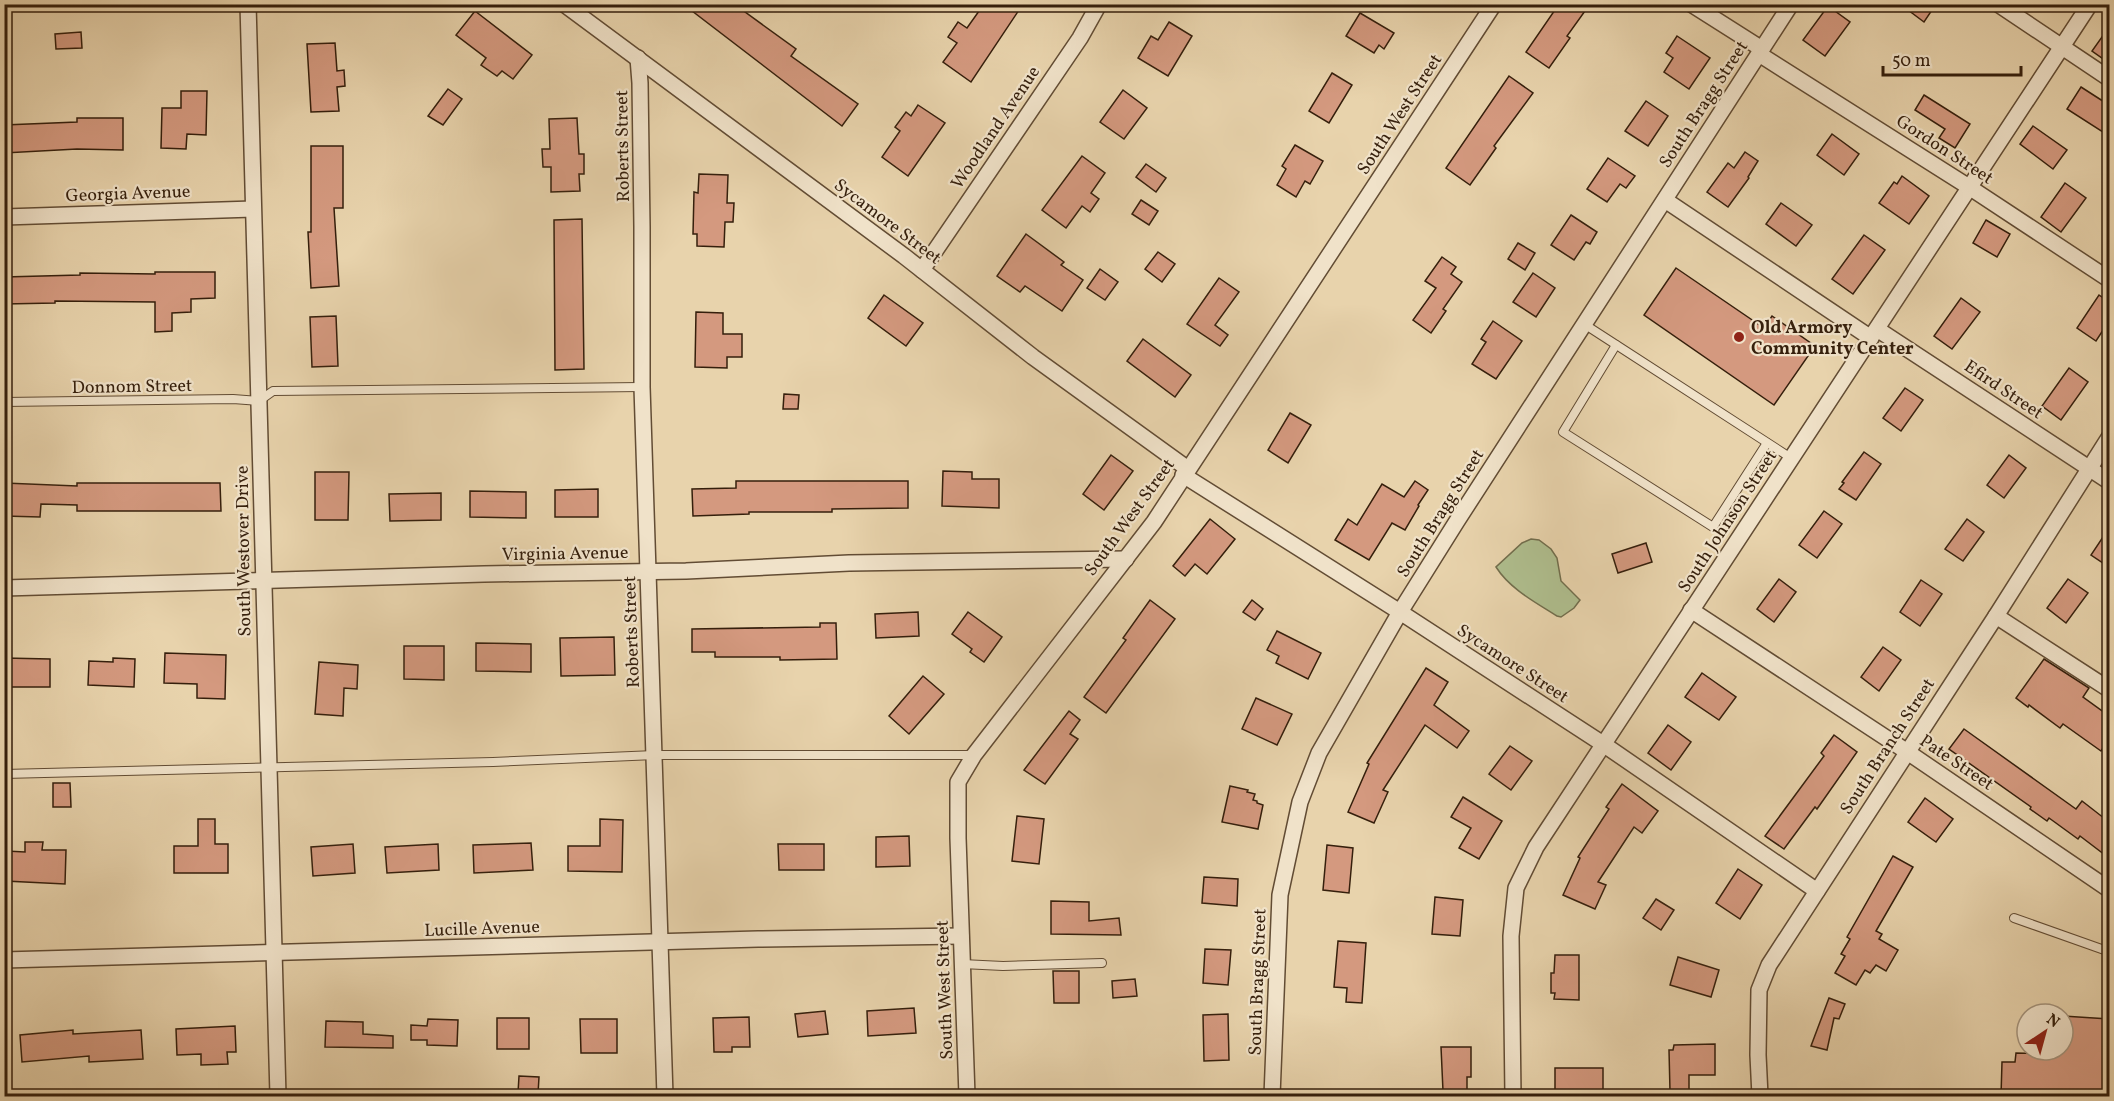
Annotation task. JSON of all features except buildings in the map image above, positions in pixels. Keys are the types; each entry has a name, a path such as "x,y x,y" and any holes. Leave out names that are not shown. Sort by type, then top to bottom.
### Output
{"street":[{"name":"South Westover Drive","path":"248,4 278,1096"},
{"name":"Sycamore Street","path":"564,4 922,270 1185,472 1603,744 1817,891"},
{"name":"Woodland Avenue","path":"922,270 1080,38 1099,4"},
{"name":"South West Street","path":"967,1096 958,782 974,755 1154,522 1494,4"},
{"name":"Gordon Street","path":"1691,4 2109,280"},
{"name":"South Bragg Street","path":"1272,1096 1280,895 1300,802 1319,753 1400,612 1456,521 1791,4"},
{"path":"1998,4 2109,79"},
{"name":"South Johnson Street","path":"1513,1096 1510,936 1516,888 1536,848 2090,4"},
{"name":"Roberts Street","path":"638,58 642,227 642,387 665,1096"},
{"name":"Efird Street","path":"1665,200 2109,482"},
{"name":"Georgia Avenue","path":"4,217 253,209"},
{"name":"South Branch Street","path":"1760,1096 1759,990 1769,965 1906,751 1996,616 2109,436"},
{"name":"Virginia Avenue","path":"4,588 483,574 648,572 849,563 1126,559"},
{"name":"Pate Street","path":"1691,610 1906,751 2109,890"},
{"path":"1996,616 2109,690"},
{"name":"Lucille Avenue","path":"4,960 961,936"}],"lane":[{"path":"1584,324 1791,458"},
{"path":"1616,345 1563,432 1713,527 1767,443"},
{"path":"259,401 273,391 642,387"},
{"name":"Donnom Street","path":"4,402 233,399 259,401"},
{"path":"4,774 493,762 655,755 974,755"},
{"path":"2014,918 2109,952"},
{"path":"962,964 1003,966 1102,963"}],"green space":[{"path":"1531,539 1539,540 1551,549 1557,558 1561,581 1580,600 1574,608 1561,617 1540,606 1508,582 1496,567 1522,543"}],"place":[{"name":"Old Armory Community Center","path":"1739,337"}]}
